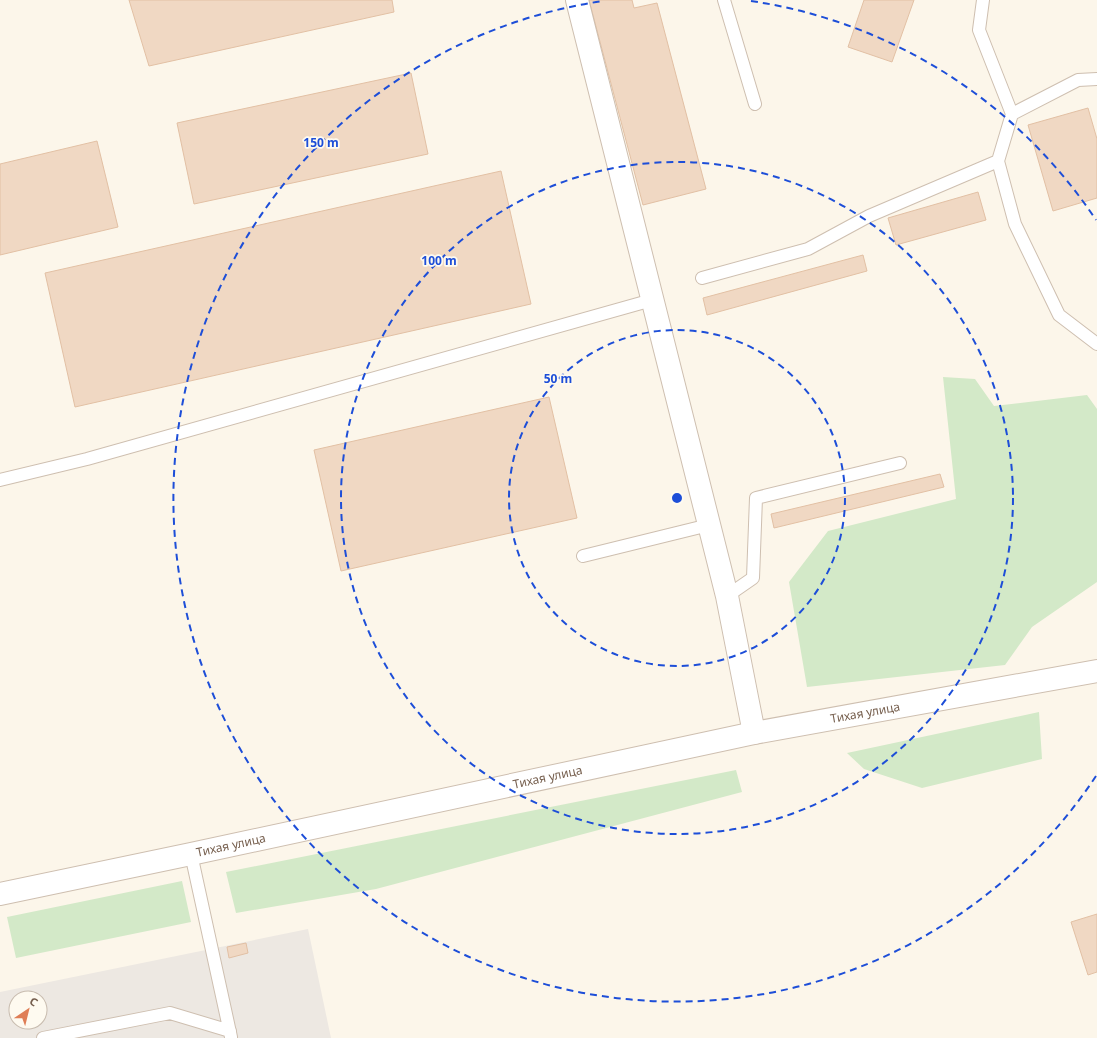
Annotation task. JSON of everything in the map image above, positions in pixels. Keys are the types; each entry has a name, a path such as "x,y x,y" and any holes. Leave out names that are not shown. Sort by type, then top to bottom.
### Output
{"street":[{"path":"577,0 727,596 754,733"},
{"name":"Тихая улица","path":"0,894 754,733 1097,670"}],"lane":[{"path":"724,0 755,104"},
{"path":"983,0 979,30 1012,114 998,161 1015,224 1059,315 1097,344"},
{"path":"1012,114 1078,80 1097,79"},
{"path":"702,278 808,248 869,216 998,161"},
{"path":"0,480 86,459 652,300"},
{"path":"727,596 753,578 756,498 900,463"},
{"path":"583,556 709,525"},
{"path":"191,854 230,1035"},
{"path":"43,1038 170,1013 230,1035"}],"shaded area":[{"path":"308,929 331,1038 0,1038 0,992 8,990 8,1030 48,1030 48,990 10,990"}],"green space":[{"path":"943,377 975,379 994,406 1087,395 1097,409 1097,582 1032,627 1005,665 807,687 789,582 828,531 956,499"},
{"path":"1039,712 1042,759 922,788 864,769 847,753"},
{"path":"736,770 742,792 376,889 236,913 226,872"},
{"path":"182,881 191,922 16,958 7,917"}],"building":[{"path":"129,0 392,0 394,12 149,66"},
{"path":"589,0 632,0 634,8 657,3 706,189 643,205"},
{"path":"864,0 914,0 892,62 848,47"},
{"path":"411,73 428,154 194,204 177,123"},
{"path":"1088,108 1097,139 1097,198 1053,211 1028,125"},
{"path":"97,141 118,227 0,255 0,164"},
{"path":"501,171 531,304 75,407 45,273"},
{"path":"978,192 986,220 896,245 888,218"},
{"path":"863,255 867,271 707,315 703,298"},
{"path":"549,397 577,518 341,571 314,450"},
{"path":"940,474 944,487 774,528 771,514"},
{"path":"1097,914 1097,972 1088,975 1071,922"},
{"path":"246,943 248,953 229,958 227,947"}]}
